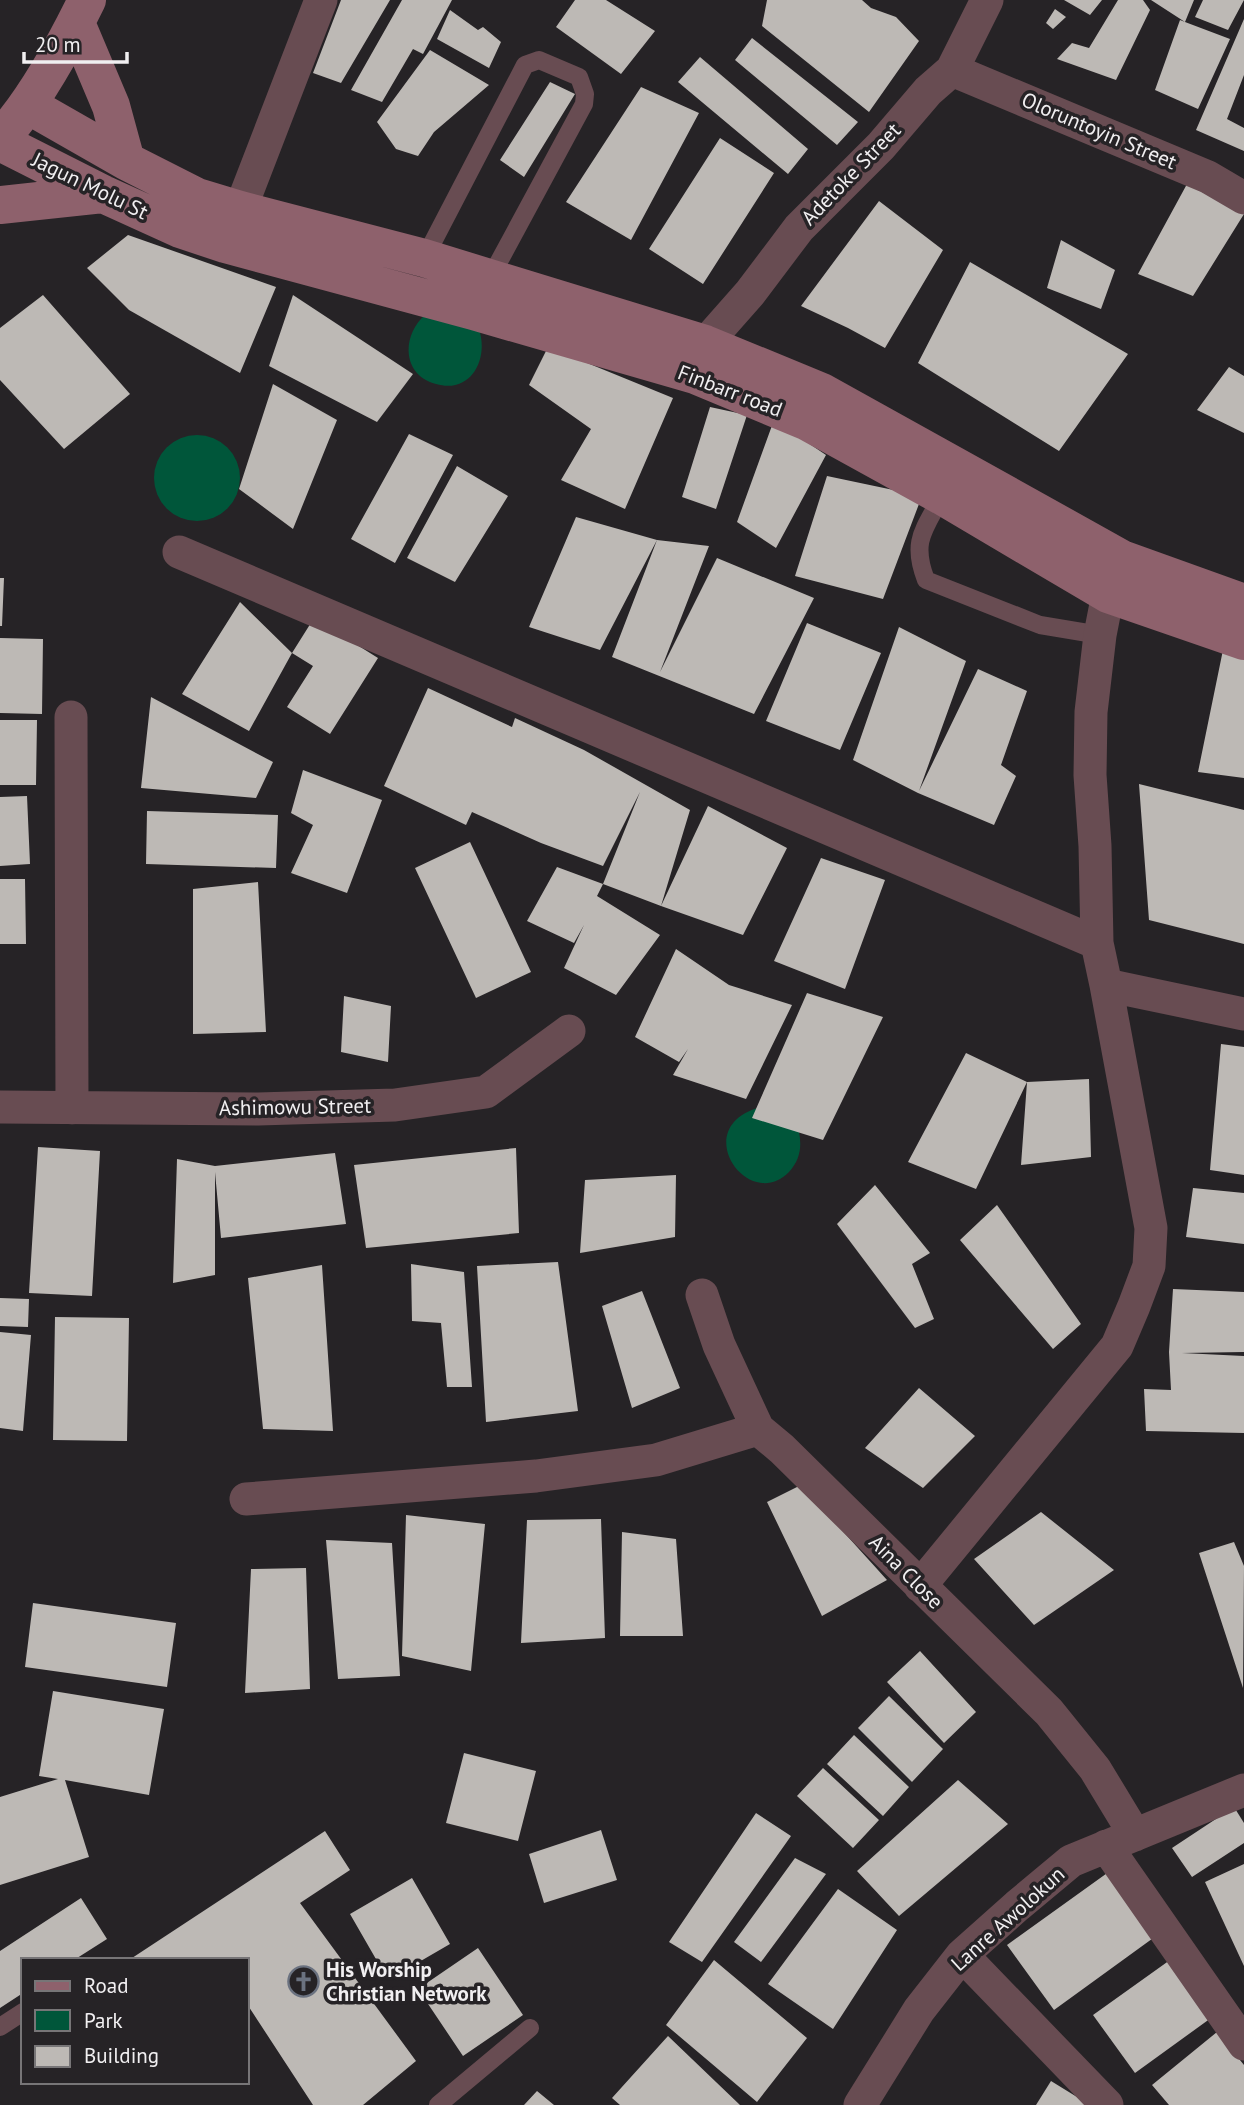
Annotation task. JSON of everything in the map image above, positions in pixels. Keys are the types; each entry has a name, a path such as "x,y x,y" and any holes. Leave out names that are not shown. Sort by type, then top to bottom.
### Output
{"main road":[{"path":"0,141 29,106 81,12"},
{"path":"81,12 126,161"},
{"name":"Jagun Molu St","path":"29,106 126,161 189,213"},
{"name":"Jagun Molu St","path":"0,141 103,194 189,213"},
{"path":"0,205 103,194"},
{"name":"Finbarr road","path":"189,213 240,210 424,258 705,344 822,392 1122,559 1244,603"},
{"name":"Finbarr road","path":"189,213 225,244 695,375 808,422 942,496 1108,594 1244,641"}],"street":[{"path":"240,210 321,0"},
{"name":"Adetoke Street","path":"705,344 750,293 799,228 881,146 928,91 951,70 987,0"},
{"name":"Oloruntoyin Street","path":"951,70 1208,177 1244,198"},
{"path":"179,552 1097,943"},
{"path":"920,1586 1116,1346 1135,1306 1149,1266 1151,1228 1097,943 1090,775 1091,712 1108,594"},
{"path":"71,717 72,1108"},
{"path":"1106,985 1244,1014"},
{"name":"Ashimowu Street","path":"0,1107 258,1109 395,1105 486,1092 569,1031"},
{"name":"Aina Close","path":"702,1296 719,1345 758,1429 782,1448 1049,1712 1095,1769 1121,1840 1244,2045"},
{"path":"246,1499 536,1476 656,1460 758,1429"},
{"name":"Lanre Awolokun","path":"860,2105 919,2010 962,1955 1071,1861 1244,1790"},
{"path":"962,1955 1107,2105"}],"lane":[{"path":"412,296 424,258 526,65 539,60 579,77 585,94 584,104 473,312"},
{"path":"942,496 920,538 918,561 926,580 1040,625 1100,635"},
{"path":"0,2027 21,2013"},
{"path":"438,2105 530,2028"}],"green space":[{"path":"425,315 479,329 479,362 468,379 448,386 436,384 416,372 411,363 409,343 417,323"},
{"path":"197,435 214,438 228,447 237,461 240,478 237,495 228,509 214,518 197,521 180,518 166,509 157,495 154,478 157,461 166,447 180,438"},
{"path":"761,1107 799,1132 800,1148 796,1163 789,1172 773,1182 757,1182 743,1175 732,1162 727,1147 728,1131 739,1117"}],"building":[{"path":"341,0 390,0 341,83 313,73"},
{"path":"402,0 452,0 423,54 413,49 382,102 351,90"},
{"path":"575,0 606,0 655,31 621,74 556,27"},
{"path":"767,0 862,0 871,8 896,17 919,41 869,112 762,26"},
{"path":"1064,0 1102,0 1090,15"},
{"path":"1118,0 1143,0 1150,10 1116,80 1057,59 1072,43 1089,48"},
{"path":"1151,0 1194,0 1185,22"},
{"path":"1203,0 1244,0 1228,30 1195,17"},
{"path":"1055,9 1066,17 1053,29 1046,23"},
{"path":"450,10 478,30 483,27 501,42 489,68 437,39"},
{"path":"1244,19 1244,75 1227,119 1244,128 1244,151 1196,130"},
{"path":"1180,20 1230,39 1198,109 1155,90"},
{"path":"752,38 858,122 837,145 735,60"},
{"path":"430,50 489,85 434,132 418,156 396,149 377,122"},
{"path":"700,57 808,149 788,174 678,82"},
{"path":"550,82 575,94 524,177 500,160"},
{"path":"641,87 699,113 631,240 566,202"},
{"path":"720,138 774,173 703,284 649,249"},
{"path":"1187,184 1244,214 1193,296 1138,274"},
{"path":"879,201 943,250 885,348 801,306"},
{"path":"128,235 276,287 240,373 129,310 87,268"},
{"path":"1061,240 1115,270 1101,309 1047,288"},
{"path":"970,262 1128,354 1059,451 918,363"},
{"path":"43,295 130,394 64,449 0,380 0,328"},
{"path":"293,295 413,374 377,422 269,366"},
{"path":"548,347 673,398 625,509 561,480 591,429 529,385"},
{"path":"1229,367 1244,376 1244,433 1197,410"},
{"path":"273,384 337,420 293,529 239,489"},
{"path":"710,407 747,415 716,509 682,497"},
{"path":"774,420 826,455 776,548 737,522"},
{"path":"409,434 453,455 395,563 351,539"},
{"path":"457,466 508,496 455,582 407,558"},
{"path":"827,476 922,496 883,599 795,576"},
{"path":"576,517 657,540 600,650 529,627"},
{"path":"657,540 709,546 660,672 717,558 814,598 754,714 612,657"},
{"path":"0,578 4,578 2,626 0,626"},
{"path":"240,602 292,653 249,731 182,694"},
{"path":"314,618 378,658 330,734 287,707 313,666 292,653"},
{"path":"807,623 881,653 840,750 766,721"},
{"path":"899,627 966,661 919,791 978,669 1027,691 1001,765 1016,776 994,825 918,793 853,760"},
{"path":"0,638 43,639 42,714 0,713"},
{"path":"1224,645 1244,648 1244,778 1198,772"},
{"path":"428,688 512,727 515,718 584,750 690,810 661,906 603,884 640,792 603,866 541,843 472,812 466,825 384,786"},
{"path":"151,697 273,762 256,798 141,788"},
{"path":"0,720 37,720 36,785 0,785"},
{"path":"303,770 382,800 347,893 291,873 313,825 291,813"},
{"path":"1139,784 1244,810 1244,944 1149,920"},
{"path":"27,796 30,864 0,866 0,797"},
{"path":"708,806 787,848 743,935 661,906"},
{"path":"147,811 278,815 276,868 146,864"},
{"path":"470,842 531,972 476,998 415,868"},
{"path":"821,858 885,880 845,989 774,961"},
{"path":"557,867 603,884 597,896 660,935 616,995 564,968 584,925 574,943 527,921"},
{"path":"0,879 25,879 26,944 0,944"},
{"path":"258,882 266,1032 193,1034 193,889"},
{"path":"676,949 729,985 792,1005 746,1099 673,1075 688,1049 679,1062 635,1037"},
{"path":"807,993 883,1017 823,1140 752,1118"},
{"path":"344,996 391,1006 388,1062 341,1052"},
{"path":"1221,1044 1244,1047 1244,1175 1210,1170"},
{"path":"966,1053 1027,1082 976,1189 908,1162"},
{"path":"1089,1079 1091,1157 1021,1165 1027,1082"},
{"path":"38,1147 100,1151 92,1296 29,1293"},
{"path":"516,1148 519,1233 366,1248 354,1165"},
{"path":"335,1153 346,1224 221,1238 215,1172 215,1275 173,1283 177,1159 215,1166"},
{"path":"676,1175 675,1237 580,1253 585,1180"},
{"path":"875,1185 930,1253 912,1264 934,1319 915,1328 837,1224"},
{"path":"1193,1188 1244,1193 1244,1244 1186,1237"},
{"path":"997,1205 1081,1324 1053,1349 960,1240"},
{"path":"558,1262 578,1411 486,1422 477,1266"},
{"path":"411,1264 464,1272 472,1387 447,1387 441,1323 412,1321"},
{"path":"322,1265 333,1431 263,1429 248,1278"},
{"path":"1173,1289 1244,1292 1244,1352 1182,1353 1244,1356 1244,1433 1146,1431 1144,1389 1171,1390 1169,1352"},
{"path":"642,1291 680,1388 632,1408 602,1306"},
{"path":"0,1298 29,1299 28,1327 0,1326"},
{"path":"55,1317 129,1318 127,1441 53,1440"},
{"path":"0,1332 31,1335 23,1431 0,1428"},
{"path":"919,1388 975,1436 923,1488 865,1448"},
{"path":"801,1485 887,1580 822,1616 767,1502"},
{"path":"1041,1512 1114,1570 1034,1625 974,1559"},
{"path":"406,1515 485,1524 471,1671 402,1656"},
{"path":"601,1519 605,1638 521,1643 527,1520"},
{"path":"622,1532 676,1539 683,1636 620,1636"},
{"path":"326,1540 392,1543 400,1676 338,1679"},
{"path":"1234,1542 1244,1566 1243,1688 1199,1553"},
{"path":"306,1568 310,1689 245,1693 251,1569"},
{"path":"33,1603 176,1623 167,1687 25,1667"},
{"path":"920,1651 976,1712 944,1743 887,1682"},
{"path":"53,1691 164,1709 149,1795 65,1780 89,1857 0,1885 0,1797 58,1779 39,1776"},
{"path":"889,1696 943,1749 912,1782 858,1728"},
{"path":"854,1735 909,1787 883,1816 827,1764"},
{"path":"464,1753 536,1771 518,1841 446,1823"},
{"path":"823,1768 879,1820 853,1848 797,1796"},
{"path":"958,1780 1008,1824 899,1916 857,1871"},
{"path":"1234,1807 1244,1823 1244,1843 1192,1877 1172,1848"},
{"path":"756,1813 791,1836 702,1962 669,1942"},
{"path":"601,1830 617,1880 544,1903 529,1854"},
{"name":"His Worship Christian Network","path":"325,1831 350,1870 300,1903 416,2061 363,2105 313,2105 248,2006 248,1958 132,1958"},
{"path":"795,1858 826,1874 761,1962 734,1942"},
{"path":"1244,1864 1244,1966 1205,1882"},
{"path":"1110,1871 1156,1936 1054,2010 1007,1945"},
{"path":"412,1878 450,1944 388,1980 350,1914"},
{"path":"838,1889 897,1930 833,2029 768,1984"},
{"path":"81,1898 107,1939 77,1958 21,1958 21,1994 0,2008 0,1951"},
{"path":"478,1948 523,2015 463,2056 418,1989"},
{"path":"714,1960 807,2038 757,2102 666,2025"},
{"path":"1170,1960 1211,2018 1135,2073 1093,2015"},
{"path":"1217,2032 1244,2065 1244,2105 1169,2105 1152,2085"},
{"path":"668,2036 740,2105 620,2105 612,2098"},
{"path":"1051,2081 1090,2105 1036,2105"},
{"path":"537,2091 554,2105 524,2105"}],"place":[{"name":"His Worship Christian Network","path":"303,1982"}]}
